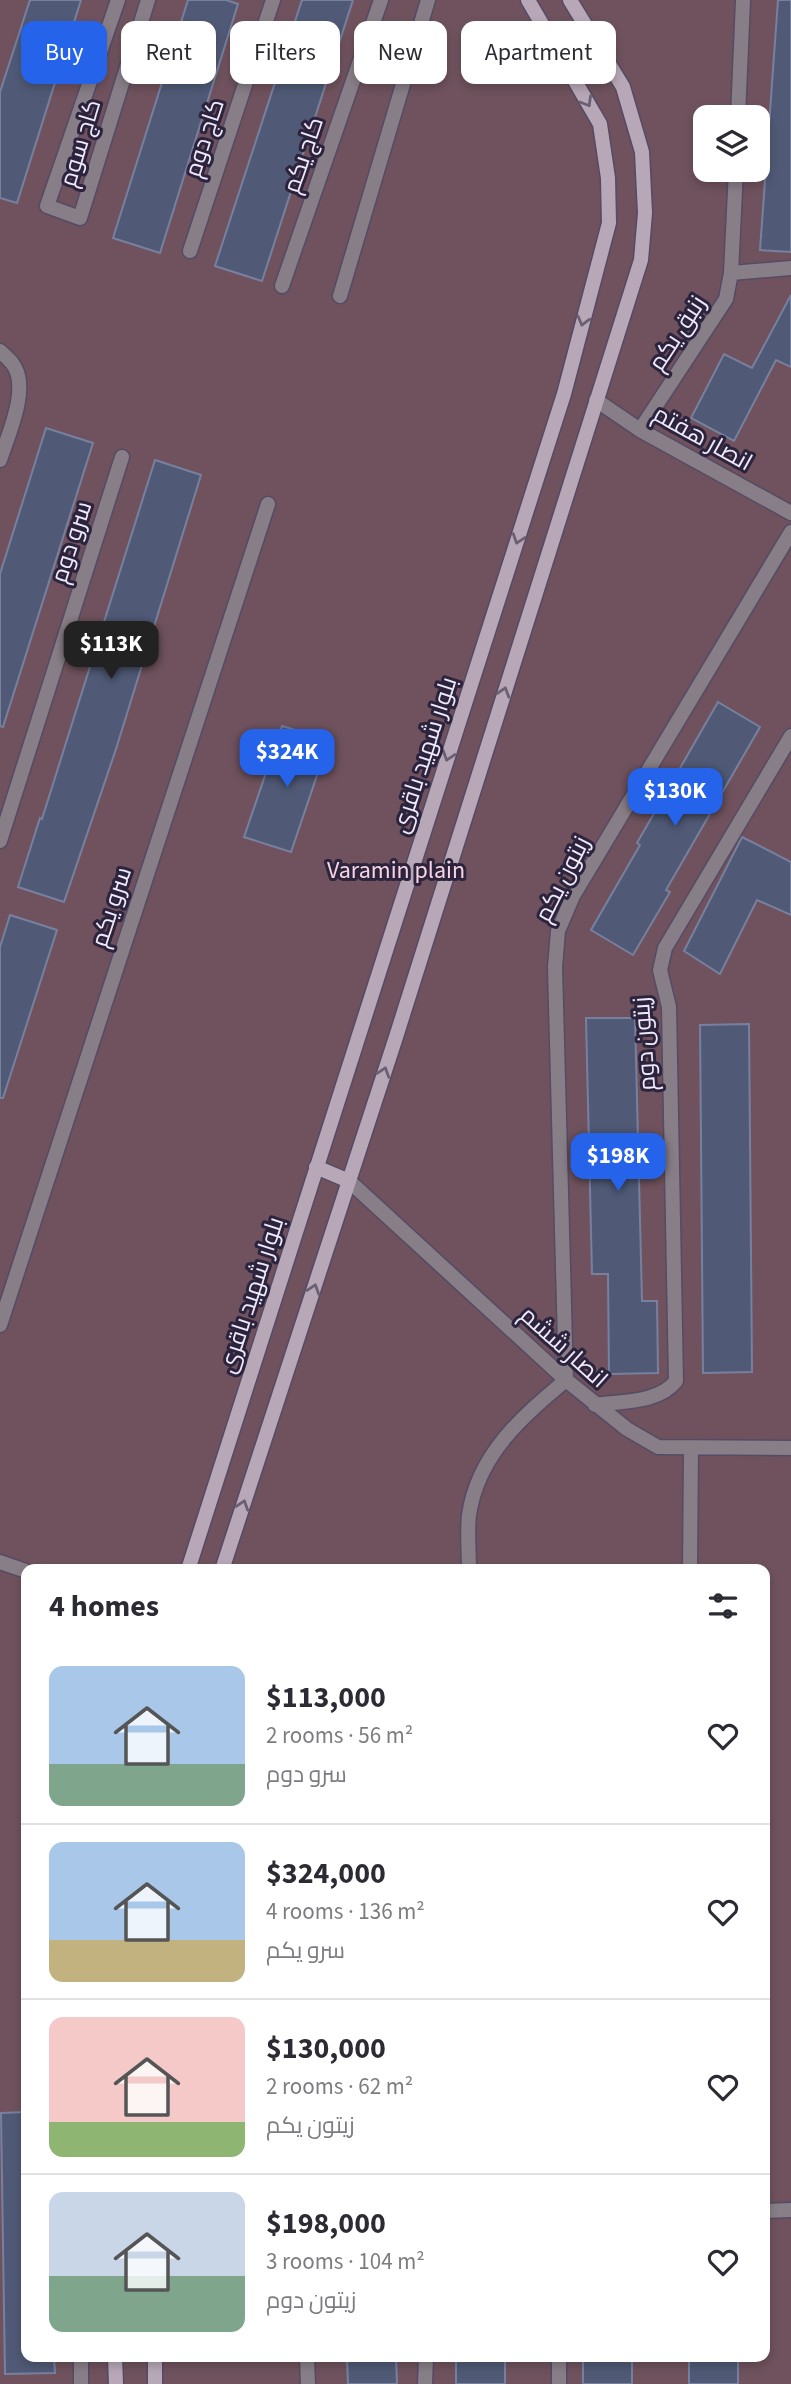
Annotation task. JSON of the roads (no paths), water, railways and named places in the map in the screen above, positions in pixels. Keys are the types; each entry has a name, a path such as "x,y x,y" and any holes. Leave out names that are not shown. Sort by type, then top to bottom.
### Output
{"street":[{"name":"کاج سوم","path":"118,0 47,206 80,218 148,0"},
{"name":"کاج دوم","path":"190,251 273,0"},
{"name":"کاج یکم","path":"282,286 381,0"},
{"path":"340,296 428,0"},
{"name":"بلوار شهید باقری","path":"190,1564 564,394 610,223 608,178 600,124 528,0"},
{"path":"224,1564 349,1181 641,260 645,213 642,152 622,87 570,0"},
{"path":"739,105 743,0"},
{"name":"زنبق یکم","path":"640,430 726,299 731,274 735,182"},
{"path":"731,274 791,268"},
{"path":"0,351 14,364 19,382 16,412 0,460"},
{"name":"انصار هفتم","path":"596,400 640,430 791,513"},
{"name":"سرو دوم","path":"0,841 122,457"},
{"name":"سرو یکم","path":"0,1325 268,504"},
{"name":"زیتون یکم","path":"566,1380 555,967 558,931 573,896 791,532"},
{"name":"زیتون دوم","path":"595,1405 659,1395 669,1390 676,1381 669,1007 660,971 665,948 791,736"},
{"path":"316,1167 349,1181"},
{"name":"انصار ششم","path":"349,1181 566,1380 627,1429 657,1447 791,1448"},
{"path":"469,1564 469,1516 475,1488 493,1452 521,1419 566,1380"},
{"path":"690,1564 691,1448"},
{"path":"0,1562 21,1568"},
{"path":"770,2211 791,2210"},
{"path":"81,2362 81,2384"},
{"path":"116,2362 116,2384"},
{"path":"155,2362 155,2384"},
{"path":"307,2362 308,2384"},
{"path":"425,2384 426,2362"},
{"path":"559,2362 559,2384"}],"park label":[{"name":"Varamin plain","path":"396,870"}]}
